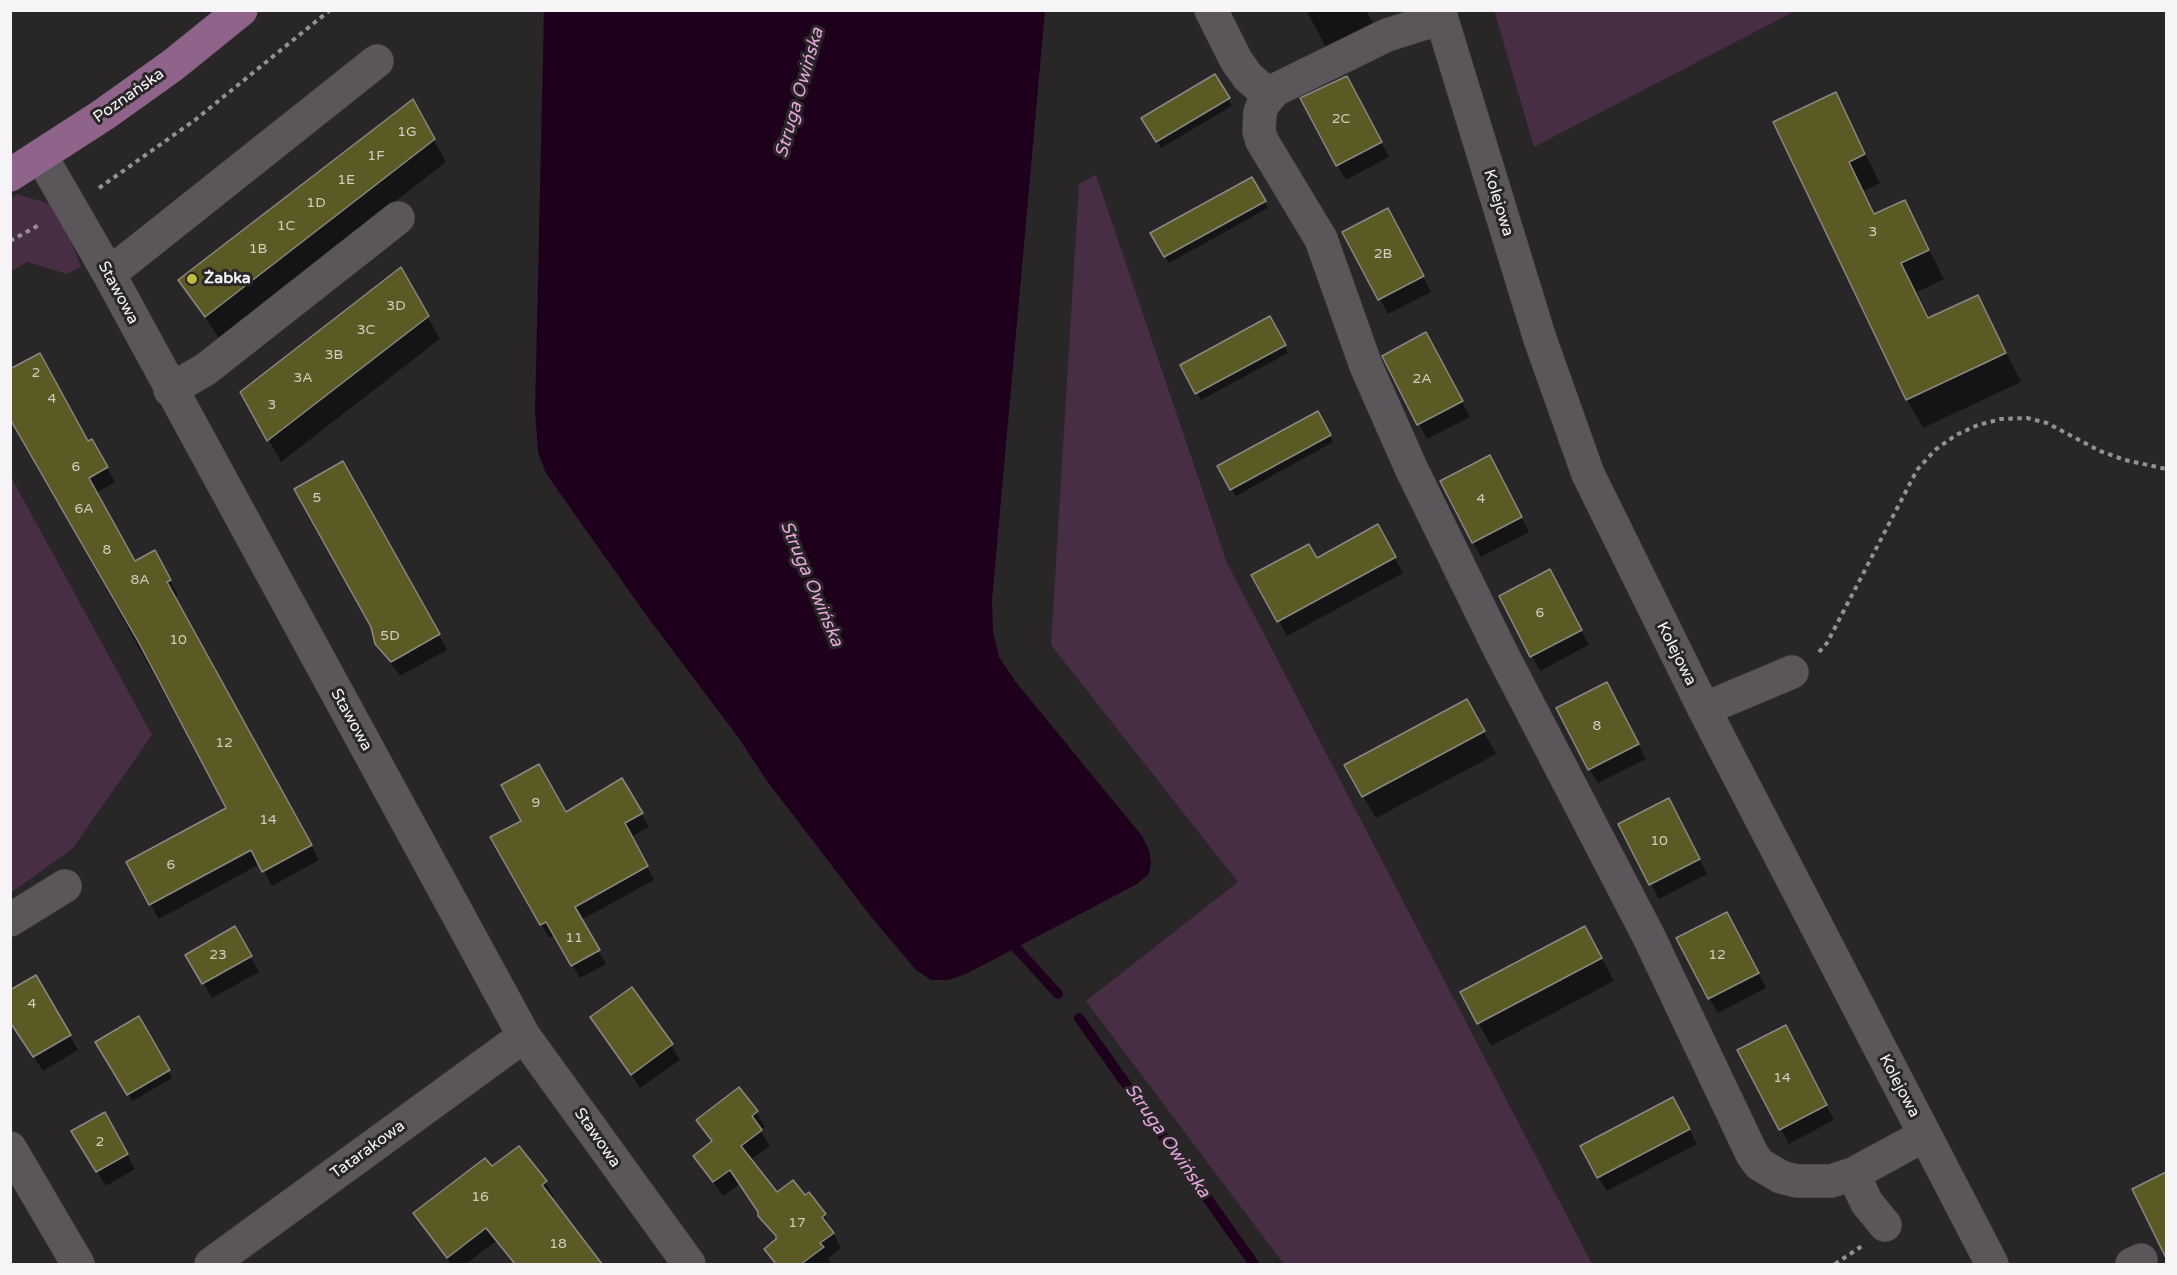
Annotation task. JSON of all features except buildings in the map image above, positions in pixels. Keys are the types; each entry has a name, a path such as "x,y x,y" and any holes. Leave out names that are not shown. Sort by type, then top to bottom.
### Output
{"main road":[{"name":"Poznańska","path":"10,175 173,65 241,10"}],"street":[{"path":"1211,10 1236,60 1248,77 1269,95"},
{"path":"1440,14 1387,35 1282,85 1269,95 1260,113 1259,132 1262,141 1321,239 1385,412 1500,650 1648,937 1752,1154 1769,1172 1797,1181 1831,1181 1853,1174 1925,1135"},
{"name":"Kolejowa","path":"1440,14 1540,339 1576,444 1605,512 1704,709 1992,1264"},
{"path":"109,274 377,61"},
{"name":"Stawowa","path":"41,156 109,274 170,390 524,1036 689,1264"},
{"path":"170,390 206,369 398,218"},
{"path":"1704,709 1792,672"},
{"path":"10,920 64,886"},
{"name":"Tatarakowa","path":"212,1264 524,1036"},
{"path":"10,1148 78,1264"},
{"path":"1853,1174 1867,1203 1885,1225"}],"path":[{"path":"10,241 71,208 195,120 330,10"},
{"path":"1792,672 1811,661 1827,644 1897,504 1917,470 1935,450 1956,435 1977,425 2001,419 2027,418 2047,423 2100,451 2125,460 2166,469"}],"shaded area":[{"path":"1494,10 1795,10 1795,11 1534,147"},
{"path":"1096,175 1227,563 1592,1264 1284,1264 1086,1001 1238,882 1051,645 1079,184"},
{"path":"17,194 56,206 81,266 67,274 28,262 11,271 11,198"},
{"path":"11,477 152,735 73,848 11,893"}],"water":[{"path":"544,11 1045,11 992,600 993,632 999,657 1015,681 1142,836 1149,850 1151,862 1149,874 1137,884 966,974 948,980 931,980 916,970 872,918 767,781 738,737 649,619 559,492 545,471 538,452 535,411"}],"waterway":[{"name":"Struga Owińska","path":"1008,939 1058,994"},
{"name":"Struga Owińska","path":"1079,1018 1254,1264"}],"place":[{"name":"Żabka","path":"192,279"}]}
